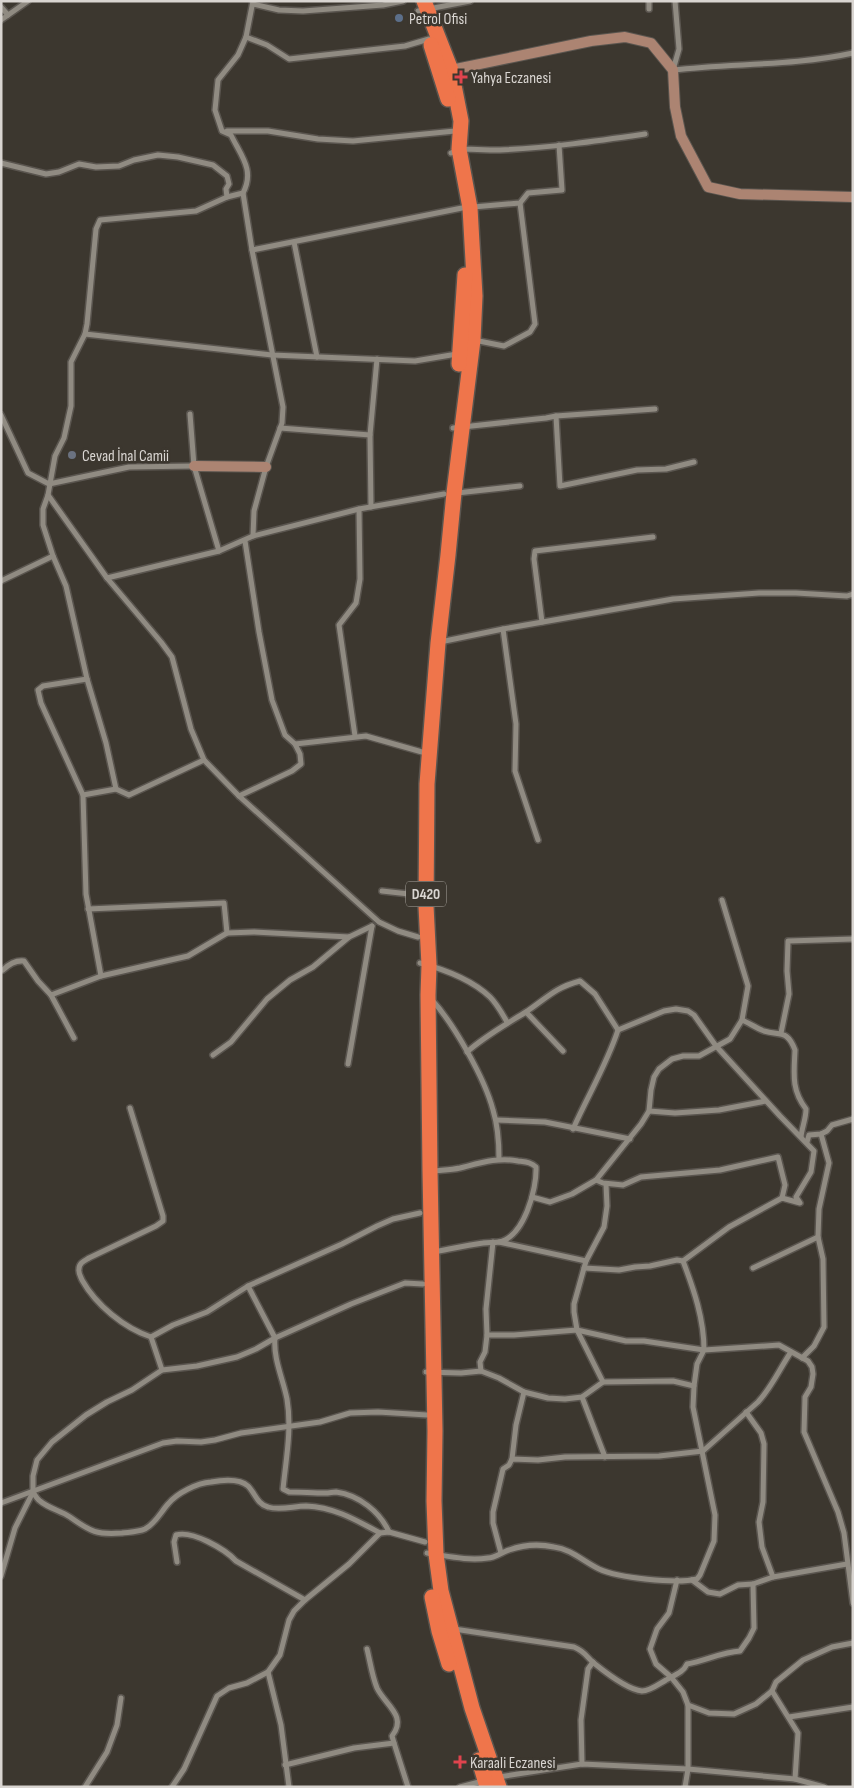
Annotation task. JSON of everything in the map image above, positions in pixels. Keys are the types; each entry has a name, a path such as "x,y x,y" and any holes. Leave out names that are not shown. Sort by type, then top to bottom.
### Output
{"highway":[{"name":"D420","path":"421,6 429,39 446,71 455,131 455,151 466,208 465,279 467,338 449,494 418,802 418,937 425,964"},
{"name":"D420","path":"421,6 446,71 461,121 455,151"},
{"name":"D420","path":"457,428 460,353 467,338"},
{"name":"D420","path":"429,1550 434,1501 435,1432 423,1284 420,1213 427,784 435,640"},
{"name":"D420","path":"424,991 431,1253 430,1372 427,1415 431,1592 492,1783"}],"street":[{"path":"1,20 28,1"},
{"path":"222,131 216,110 218,80 238,55 246,37 253,3 279,10 303,11 383,5 403,1"},
{"path":"421,6 470,1"},
{"path":"649,1 649,9"},
{"path":"675,1 679,49 673,70 675,107 681,136 708,187 740,194 853,198"},
{"path":"1,7 8,15"},
{"path":"246,37 267,45 289,59 405,46 429,39"},
{"path":"446,71 591,41 625,37 651,43 673,70"},
{"path":"673,70 710,66 778,64 853,53"},
{"path":"222,131 268,132 353,142 455,131"},
{"path":"222,131 231,134 248,169 248,182 243,193 252,250 283,406 280,428 266,467 254,511 253,536"},
{"path":"455,151 500,150 559,145 602,141 644,134"},
{"path":"467,338 504,346 530,332 535,324 520,203 528,193 562,190 559,145"},
{"path":"1,164 46,174 59,172 79,164 96,167 119,166 134,160 158,155 178,156 213,165 227,176 229,184 226,189 227,197"},
{"path":"116,789 106,743 87,679 66,586 53,556 43,524 43,509 48,495 55,456 64,438 71,406 71,362 85,334 87,324 96,229 100,220 196,210 227,197 243,193"},
{"path":"252,250 466,208 520,203"},
{"path":"294,242 317,357"},
{"path":"85,334 272,355 415,361 460,353"},
{"path":"371,507 370,435 377,359"},
{"path":"457,428 556,416 655,409"},
{"path":"190,414 194,466 219,551"},
{"path":"1,415 28,473 49,484 129,466 266,467"},
{"path":"556,416 560,486 637,470 666,469 694,462"},
{"path":"280,428 370,435"},
{"path":"107,578 219,551 253,536 359,509 449,494 520,486"},
{"path":"48,495 107,578 172,657 191,729 204,760 239,796 379,922 398,931 418,937"},
{"path":"355,736 339,625 356,603 360,579 359,509"},
{"path":"542,622 534,559 535,552 653,537"},
{"path":"239,796 292,772 301,764 300,754 295,744 285,735 272,700 245,541"},
{"path":"1,581 53,556"},
{"path":"435,640 673,599 759,593 847,596 853,594"},
{"path":"503,629 516,724 515,771 538,840"},
{"path":"87,679 43,686 38,690 41,703 83,795 86,894 100,976"},
{"path":"295,744 366,736 422,752"},
{"path":"83,795 116,789 128,795 204,760"},
{"path":"382,891 418,895"},
{"path":"532,1198 550,1202 572,1194 596,1180 630,1139 648,1111 654,1077 659,1069 672,1059 683,1056 699,1056 730,1039 742,1020 748,986 722,900"},
{"path":"88,909 224,903 227,933"},
{"path":"213,1055 231,1042 267,999 290,980 312,967 350,937 379,922"},
{"path":"348,1064 372,926"},
{"path":"51,995 100,976 188,956 227,933 254,932 350,937"},
{"path":"781,1033 789,994 787,971 788,941 853,940"},
{"path":"3,970 17,960 24,961 51,995 74,1038"},
{"path":"425,964 448,972 488,995 498,1006 507,1022"},
{"path":"467,1052 479,1041 526,1012 556,989 580,982 595,994 618,1030"},
{"path":"424,991 442,1012 467,1052 483,1084 493,1107 496,1120 499,1159"},
{"path":"573,1128 611,1050 618,1030 664,1011 676,1009 688,1011 694,1015 716,1046 814,1150 811,1172 796,1197 800,1203 782,1198 729,1227 683,1261 677,1260 619,1270 584,1268"},
{"path":"526,1012 563,1051"},
{"path":"742,1020 764,1031 781,1033 788,1038 795,1050 794,1085 799,1100 806,1108 806,1118 801,1137"},
{"path":"648,1111 675,1113 712,1111 766,1101"},
{"path":"130,1108 163,1221 88,1258 78,1268 79,1273 97,1301 132,1329 151,1337 162,1370"},
{"path":"807,1142 809,1135 821,1134 832,1125 853,1118"},
{"path":"496,1120 545,1122 630,1139"},
{"path":"802,1358 814,1346 824,1327 823,1260 818,1237 819,1209 829,1163 821,1134"},
{"path":"596,1180 606,1184 623,1185 641,1177 720,1170 778,1157 785,1185 782,1198"},
{"path":"430,1171 460,1168 499,1159 527,1162 536,1167 537,1175 532,1198 519,1226 511,1236 496,1242 431,1253"},
{"path":"603,1382 577,1330 574,1304 586,1261 604,1227 606,1184"},
{"path":"151,1337 207,1312 248,1286 393,1219 420,1213"},
{"path":"753,1268 818,1237"},
{"path":"496,1242 586,1261"},
{"path":"481,1371 480,1362 485,1352 487,1335 486,1310 496,1242"},
{"path":"33,1492 40,1501 65,1514 82,1526 92,1531 110,1535 145,1529 157,1519 168,1503 198,1485 212,1481 232,1480 247,1485 257,1499 269,1508 302,1506 331,1509 380,1533 389,1532 429,1550 461,1559 491,1558 524,1546 554,1547 565,1550 616,1576 677,1580 697,1579 714,1541 715,1515 693,1407 697,1364 704,1350 704,1332 700,1309 683,1261"},
{"path":"1,1576 15,1528 33,1492 33,1476 37,1460 52,1442 86,1415 132,1390 162,1370 197,1366 237,1357 351,1304 405,1282 423,1284"},
{"path":"248,1286 275,1338 274,1347 287,1399 289,1427 284,1489 289,1492 328,1494 335,1492 344,1494 366,1504 377,1513 389,1532"},
{"path":"487,1335 577,1330 626,1341 704,1350 779,1345 808,1361 813,1374 811,1387 805,1397 804,1432 838,1512 844,1533 853,1603"},
{"path":"512,1459 538,1460 565,1457 659,1456 703,1451 766,1393 778,1370 792,1352"},
{"path":"430,1372 481,1371 499,1378 524,1392 566,1400 582,1396 603,1382 673,1381 694,1386"},
{"path":"501,1553 493,1524 493,1512 503,1469 509,1465 512,1459 516,1425 524,1392"},
{"path":"582,1396 605,1456"},
{"path":"1,1503 163,1443 177,1441 201,1442 241,1433 320,1422 350,1413 378,1412 427,1415"},
{"path":"746,1412 761,1433 764,1444 763,1502 759,1522 762,1547 773,1577"},
{"path":"177,1562 174,1542 176,1535 182,1533 207,1541 230,1555 236,1561 305,1600"},
{"path":"172,1787 184,1769 217,1696 229,1688 247,1683 268,1672 280,1655 289,1620 305,1600 349,1564 380,1533"},
{"path":"692,1580 708,1592 720,1594 738,1585 754,1584 773,1577 847,1564"},
{"path":"677,1580 669,1613 657,1629 650,1650 656,1664 671,1677 683,1692 688,1705 688,1769 686,1787"},
{"path":"444,1629 574,1647 582,1650 593,1662 631,1688 642,1691 652,1688 684,1670 687,1664 699,1662 729,1651 740,1651 754,1628 754,1584"},
{"path":"688,1705 708,1713 734,1714 756,1704 772,1691 776,1682 803,1660 832,1648 853,1643"},
{"path":"367,1649 378,1689 398,1719 398,1728 392,1736 408,1787"},
{"path":"582,1764 581,1720 588,1669 593,1662"},
{"path":"268,1672 281,1725 289,1787"},
{"path":"772,1691 798,1733 794,1779"},
{"path":"85,1787 107,1752 118,1725 121,1698"},
{"path":"789,1717 853,1707"},
{"path":"285,1765 354,1748 394,1744"},
{"path":"460,1787 492,1783 582,1764 688,1769 794,1779 824,1787"}],"place":[{"name":"Petrol Ofisi","path":"399,18"},
{"name":"Yahya Eczanesi","path":"461,77"},
{"name":"Cevad İnal Camii","path":"72,455"},
{"name":"Karaali Eczanesi","path":"460,1762"}]}
